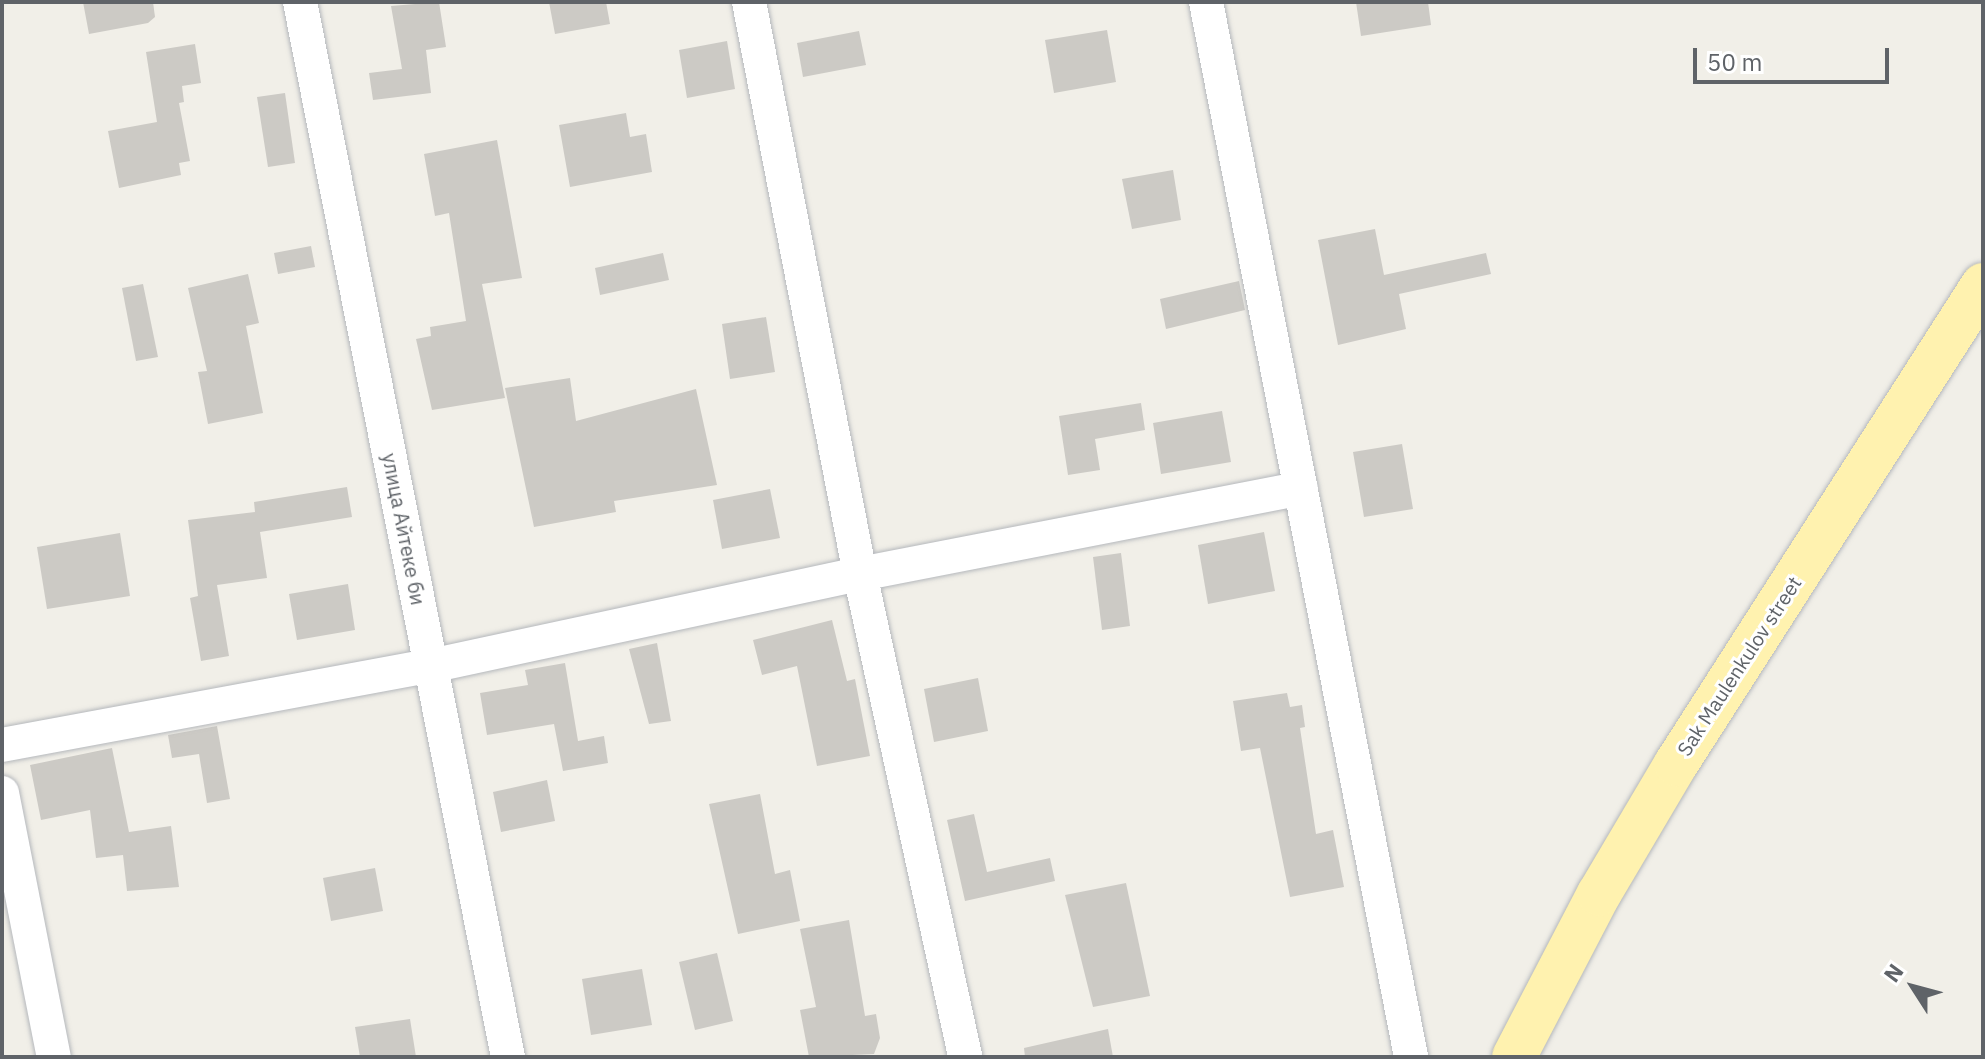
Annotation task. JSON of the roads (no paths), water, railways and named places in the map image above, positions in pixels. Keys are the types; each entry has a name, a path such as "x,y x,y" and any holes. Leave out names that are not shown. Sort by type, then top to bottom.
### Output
{"main road":[{"name":"Sak Maulenkulov street","path":"1514,1057 1599,894 1669,777 1983,285"}],"street":[{"name":"улица Айтеке би","path":"300,2 508,1057"},
{"path":"749,2 860,574 965,1057"},
{"path":"1206,2 1411,1057"},
{"path":"2,745 430,666 860,574 1301,488"},
{"path":"2,793 54,1057"}]}
